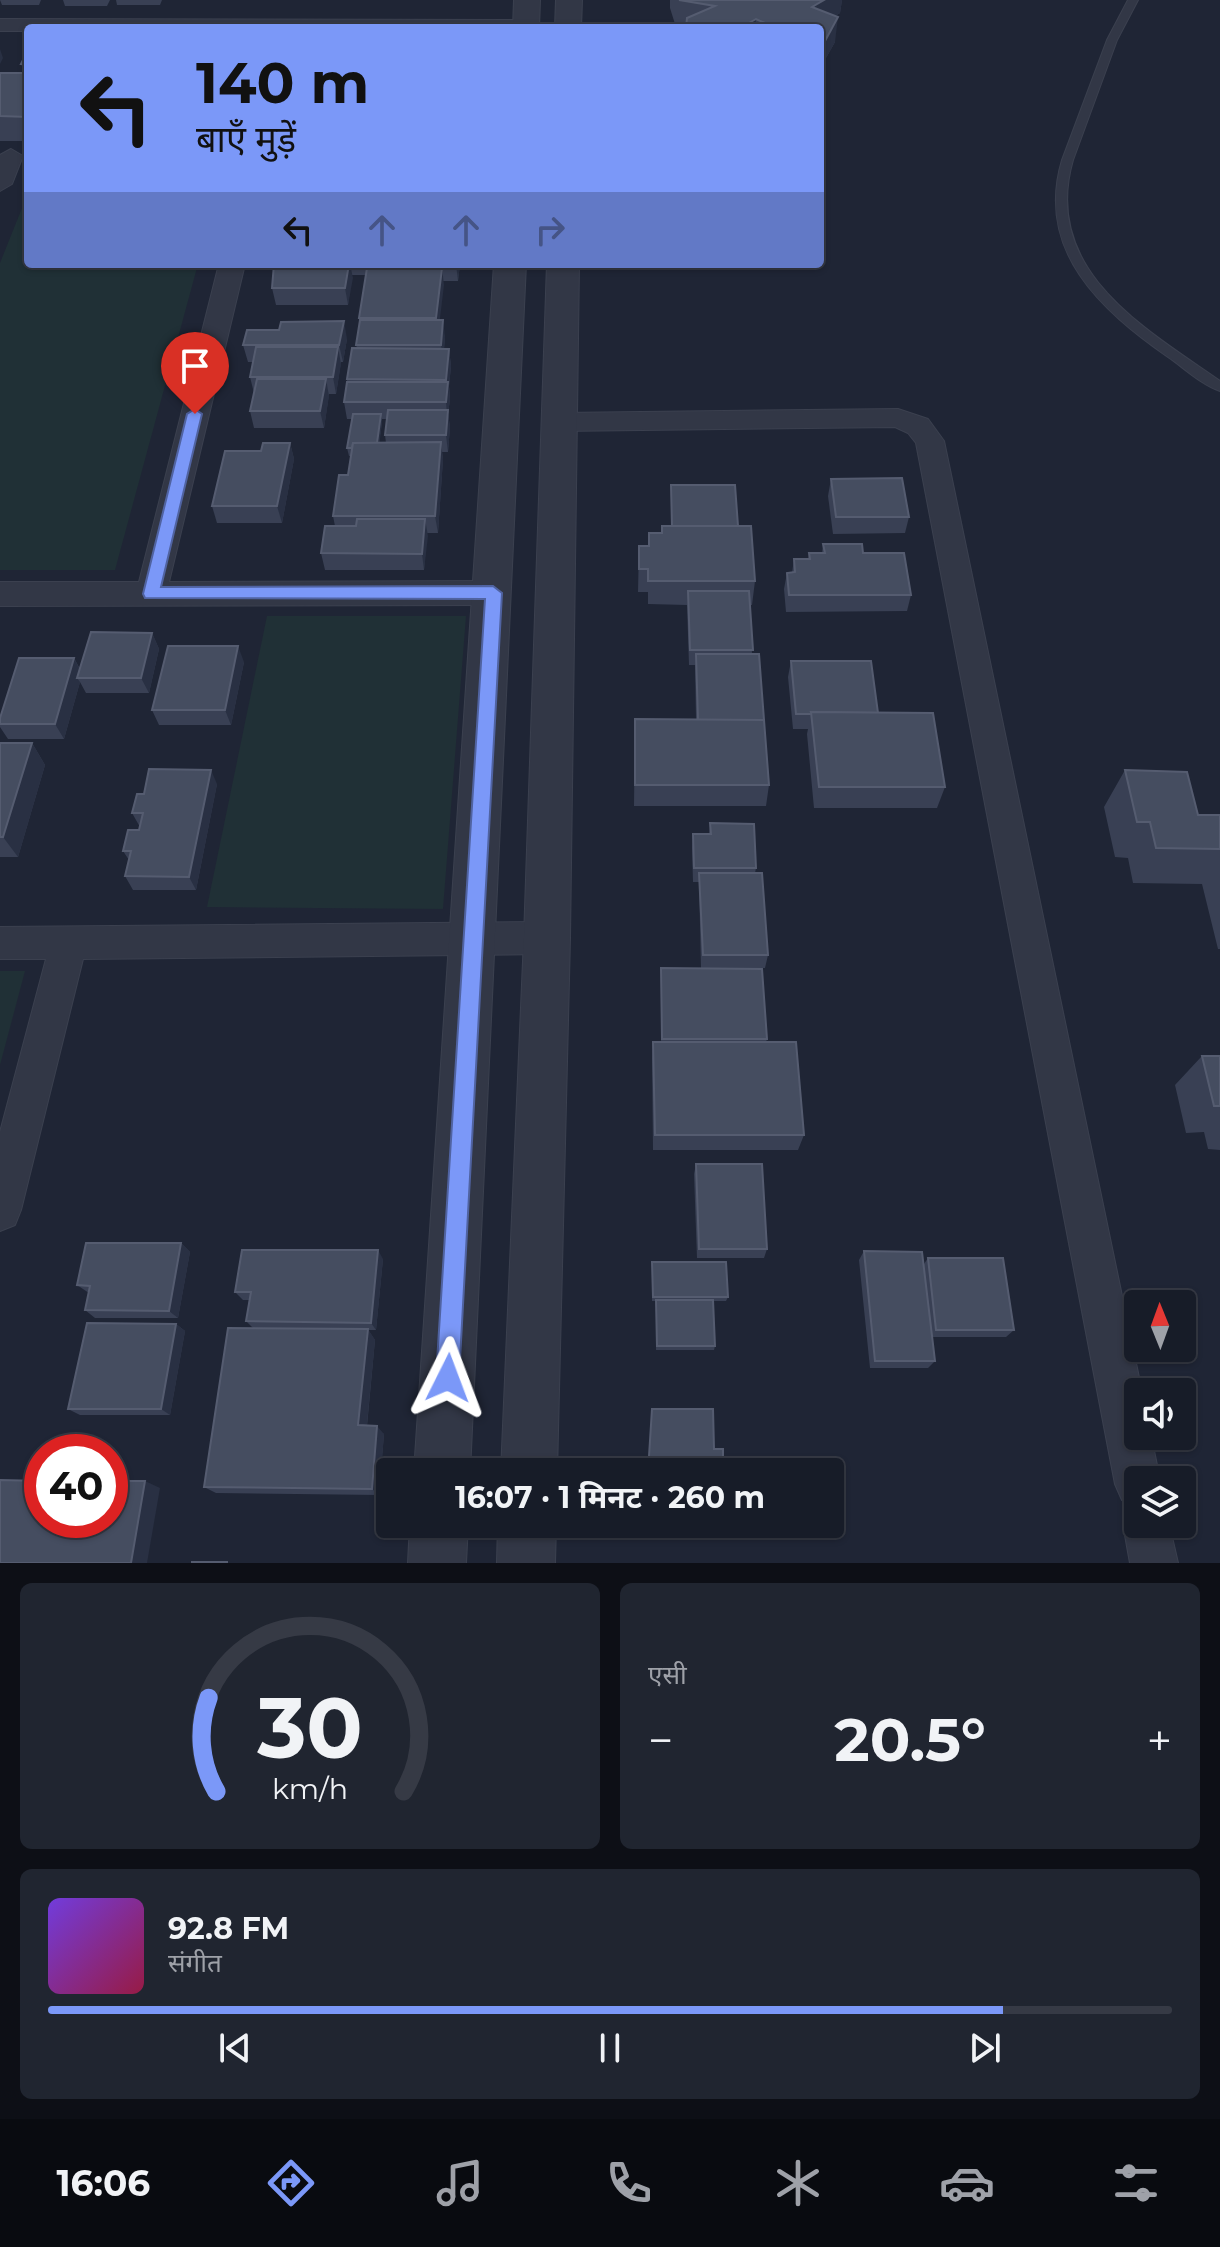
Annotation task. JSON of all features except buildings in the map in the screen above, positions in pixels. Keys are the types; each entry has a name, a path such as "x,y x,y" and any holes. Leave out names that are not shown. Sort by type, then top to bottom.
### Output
{"street":[{"path":"568,24 569,0"},
{"path":"75,24 526,18"},
{"path":"0,25 24,25"},
{"path":"0,184 13,156"},
{"path":"151,594 231,268"},
{"path":"443,1458 510,268"},
{"path":"529,1458 547,938 563,268"},
{"path":"560,422 898,418 918,426 930,441 1134,1466"},
{"path":"0,594 493,593"},
{"path":"0,943 547,938"},
{"path":"0,1210 69,942"},
{"path":"437,1563 438,1538"},
{"path":"526,1563 527,1538"},
{"path":"1149,1538 1154,1563"}],"lane":[{"path":"1133,0 1098,79 1063,174 1060,202 1064,231 1072,258 1099,298 1220,387"}],"shaded area":[{"path":"24,203 24,268 197,268 115,570 0,570 0,263"},
{"path":"267,616 466,616 443,909 207,907"},
{"path":"0,971 25,971 0,1065"}],"route":[{"path":"195,414 151,594 493,593 448,1378"}]}
